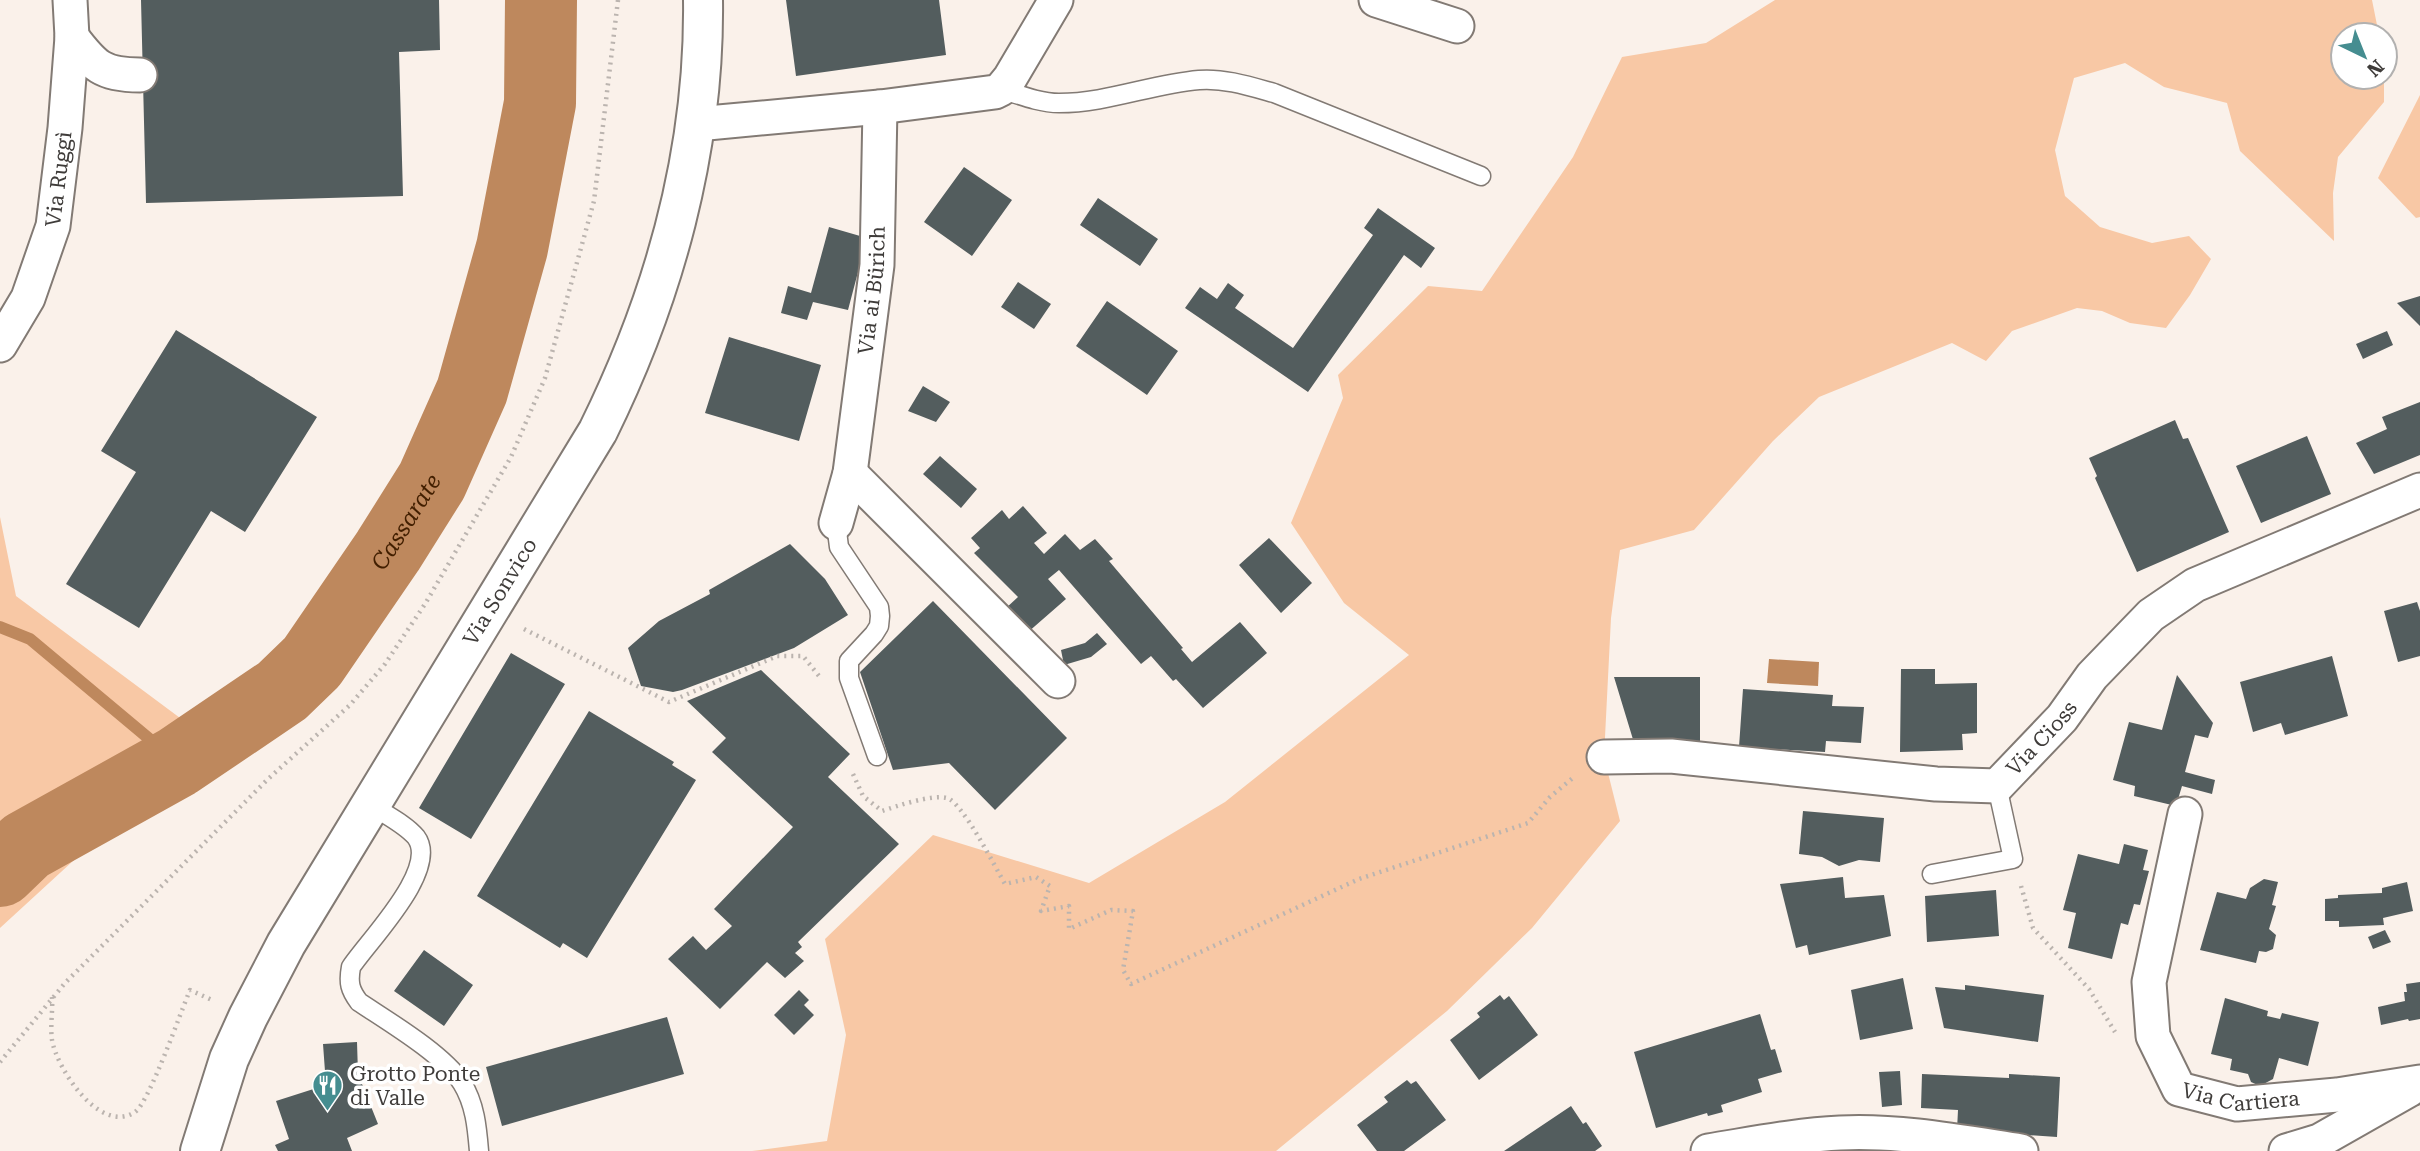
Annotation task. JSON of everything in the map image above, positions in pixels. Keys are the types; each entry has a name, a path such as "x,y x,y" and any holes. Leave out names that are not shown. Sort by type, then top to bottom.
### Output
{"street":[{"name":"Via Ruggì","path":"0,345 28,298 53,226 65,128 72,37 70,0"},
{"name":"Via Sonvico","path":"200,1151 229,1059 286,944 598,431 624,379 665,260 686,182 697,124 703,0"},
{"path":"697,124 880,107 978,95 1001,89 1010,79 1056,0"},
{"path":"1376,0 1457,26"},
{"path":"72,37 92,64 103,70 130,75"},
{"name":"Via ai Bürich","path":"836,523 850,474 877,265 880,107"},
{"path":"850,474 1058,681"},
{"name":"Via Cioss","path":"1604,757 1671,756 1936,784 1997,786 2062,718 2092,676 2151,615 2195,585 2420,491"},
{"name":"Via Cartiera","path":"2185,814 2149,982 2153,1037 2179,1088 2237,1104 2337,1095 2420,1083"},
{"path":"2286,1151 2319,1142 2420,1083"},
{"path":"1708,1151 1808,1135 1842,1133 1893,1134 2021,1151"}],"lane":[{"path":"1001,89 1056,104 1082,102 1198,80 1248,85 1481,176"},
{"path":"836,523 839,547 879,607 879,626 853,655 848,668 849,678 877,757"},
{"path":"1932,874 2013,859 1997,786"},
{"path":"372,805 409,830 417,839 422,849 421,862 411,887 351,967 351,992 359,1002 427,1050 461,1082 477,1121 480,1151"}],"path":[{"path":"0,1062 52,997 268,779 350,705 385,664 425,604 511,457 545,378 594,201 618,0"},
{"path":"488,611 669,702 777,656 803,656 817,671 822,683"},
{"path":"852,772 863,796 882,811 916,800 947,798 960,807 1005,884 1036,877 1050,886 1041,911 1069,906 1069,929 1111,910 1133,911 1123,970 1131,984 1359,879 1528,823 1570,779 1604,757"},
{"path":"2013,859 2033,928 2089,989 2117,1035"},
{"path":"52,997 52,1039 67,1077 88,1101 110,1115 125,1116 137,1111 148,1095 190,990 248,1017"}],"shaded area":[{"path":"1775,0 2372,0 2376,21 2329,21 2329,91 2384,91 2384,102 2338,157 2333,193 2334,241 2240,151 2227,103 2164,87 2125,63 2074,78 2055,150 2065,196 2100,227 2152,243 2189,236 2211,259 2166,328 2130,323 2102,311 2077,308 2012,331 1986,361 1952,343 1819,397 1773,441 1694,530 1620,550 1611,618 1604,757 1620,821 1532,928 1447,1011 1276,1151 752,1151 827,1141 846,1035 825,939 933,835 1089,883 1225,802 1409,655 1344,603 1291,523 1343,398 1338,375 1428,286 1482,291 1573,157 1622,57 1706,43"},
{"path":"2420,95 2420,217 2416,218 2378,178"},
{"path":"0,517 16,596 207,738 0,928"},
{"path":"1769,659 1819,662 1818,686 1767,683"}],"building":[{"path":"141,0 439,0 440,50 399,52 403,196 146,203"},
{"path":"786,0 939,0 946,55 796,76"},
{"path":"964,167 1012,200 972,256 924,222"},
{"path":"1098,198 1158,239 1140,266 1080,225"},
{"path":"1378,208 1435,248 1421,268 1404,255 1308,392 1185,308 1200,287 1217,299 1228,283 1244,295 1235,308 1293,348 1373,235 1364,228"},
{"path":"829,227 867,238 848,310 813,302 807,320 781,313 788,286 811,293"},
{"path":"1018,282 1051,304 1034,329 1001,307"},
{"path":"2420,296 2420,326 2397,303"},
{"path":"1107,301 1178,351 1147,395 1076,346"},
{"path":"176,330 317,417 245,532 211,511 139,628 66,584 136,472 101,451"},
{"path":"2387,331 2393,345 2363,359 2356,344"},
{"path":"729,337 821,365 799,441 705,413"},
{"path":"923,386 950,402 936,422 908,411"},
{"path":"2420,402 2420,455 2374,474 2356,443 2387,429 2382,417"},
{"path":"2175,420 2183,439 2188,438 2229,532 2137,572 2095,478 2097,476 2089,458"},
{"path":"2307,436 2331,494 2261,523 2236,466"},
{"path":"940,456 977,489 961,508 923,474"},
{"path":"1023,506 1047,533 1034,543 1044,554 1065,534 1080,550 1095,539 1113,559 1109,561 1192,662 1240,622 1267,653 1203,708 1176,679 1173,681 1151,656 1141,664 1059,570 1048,579 1066,599 1027,633 1005,609 1018,597 974,553 980,548 971,538 1002,510 1009,519"},
{"path":"1269,538 1312,583 1281,613 1239,565"},
{"path":"790,544 825,579 848,615 794,648 682,690 673,692 641,686 628,648 659,621 710,594 709,590"},
{"path":"933,601 1067,738 995,810 949,763 893,770 860,672"},
{"path":"2417,602 2420,611 2420,656 2398,662 2384,611"},
{"path":"1097,633 1107,644 1091,657 1064,665 1061,650 1085,643"},
{"path":"511,653 565,684 471,839 419,808"},
{"path":"2332,656 2348,716 2285,735 2281,723 2253,732 2240,682"},
{"path":"1901,669 1935,669 1935,684 1977,683 1977,733 1962,734 1963,750 1900,752"},
{"path":"761,670 850,754 828,777 899,844 798,942 802,947 795,953 804,961 785,978 767,962 720,1009 668,959 693,936 706,950 732,926 714,909 793,827 712,752 726,738 687,701"},
{"path":"2177,675 2213,723 2208,738 2195,735 2185,772 2215,780 2212,794 2182,786 2176,806 2134,796 2135,786 2113,780 2129,722 2162,730"},
{"path":"1614,677 1700,677 1700,745 1635,746"},
{"path":"1743,689 1833,695 1832,706 1864,707 1861,743 1826,741 1825,752 1739,747"},
{"path":"589,711 674,762 672,765 696,780 587,958 563,943 560,948 477,896"},
{"path":"1803,811 1884,818 1880,862 1859,860 1839,866 1822,857 1799,854"},
{"path":"2124,844 2148,850 2143,870 2149,871 2140,905 2134,904 2128,925 2121,923 2112,959 2068,948 2076,913 2063,910 2078,854 2119,864"},
{"path":"1843,877 1845,898 1884,895 1891,936 1809,955 1807,945 1796,948 1780,884"},
{"path":"2264,879 2278,882 2272,905 2276,906 2269,929 2276,935 2273,949 2259,951 2256,963 2200,950 2217,892 2246,899 2250,888"},
{"path":"2407,882 2413,911 2383,918 2384,925 2339,927 2339,921 2325,921 2325,899 2338,898 2338,895 2382,893 2382,888"},
{"path":"1996,890 1999,936 1927,942 1925,896"},
{"path":"2385,930 2391,942 2373,949 2368,937"},
{"path":"424,950 473,985 444,1026 394,991"},
{"path":"1903,978 1913,1029 1860,1040 1851,990"},
{"path":"2420,982 2420,1019 2381,1025 2378,1007 2405,1001 2406,984"},
{"path":"1965,985 2044,995 2038,1042 1944,1028 1935,987 1965,990"},
{"path":"799,990 809,1000 804,1005 814,1015 794,1035 774,1015"},
{"path":"1500,995 1504,1000 1509,996 1538,1035 1479,1080 1450,1040 1480,1017 1477,1013"},
{"path":"2225,998 2268,1011 2267,1016 2280,1019 2282,1013 2319,1022 2308,1066 2279,1058 2273,1079 2260,1086 2251,1082 2248,1074 2230,1070 2232,1059 2211,1054"},
{"path":"1760,1014 1771,1050 1775,1049 1782,1072 1758,1079 1762,1092 1721,1105 1723,1112 1708,1116 1707,1113 1656,1128 1634,1052"},
{"path":"667,1017 684,1074 502,1126 486,1067"},
{"name":"Grotto Ponte di Valle","path":"357,1042 358,1074 378,1124 347,1138 352,1151 278,1151 275,1145 289,1139 276,1101 326,1085 323,1044"},
{"path":"1900,1071 1902,1105 1882,1107 1879,1072"},
{"path":"1922,1074 2009,1078 2009,1074 2060,1077 2057,1137 1957,1130 1958,1110 1921,1108"},
{"path":"1407,1080 1411,1084 1416,1081 1446,1120 1404,1151 1377,1151 1357,1125 1388,1102 1384,1097"},
{"path":"1571,1106 1602,1146 1595,1151 1504,1151"}],"waterway":[{"name":"Cassarate","path":"0,871 26,846 177,762 282,691 312,662 432,481 472,391 512,248 540,103 541,0"},
{"path":"0,627 30,639 177,762"}],"place":[{"name":"Grotto Ponte di Valle","path":"327,1113"}]}
